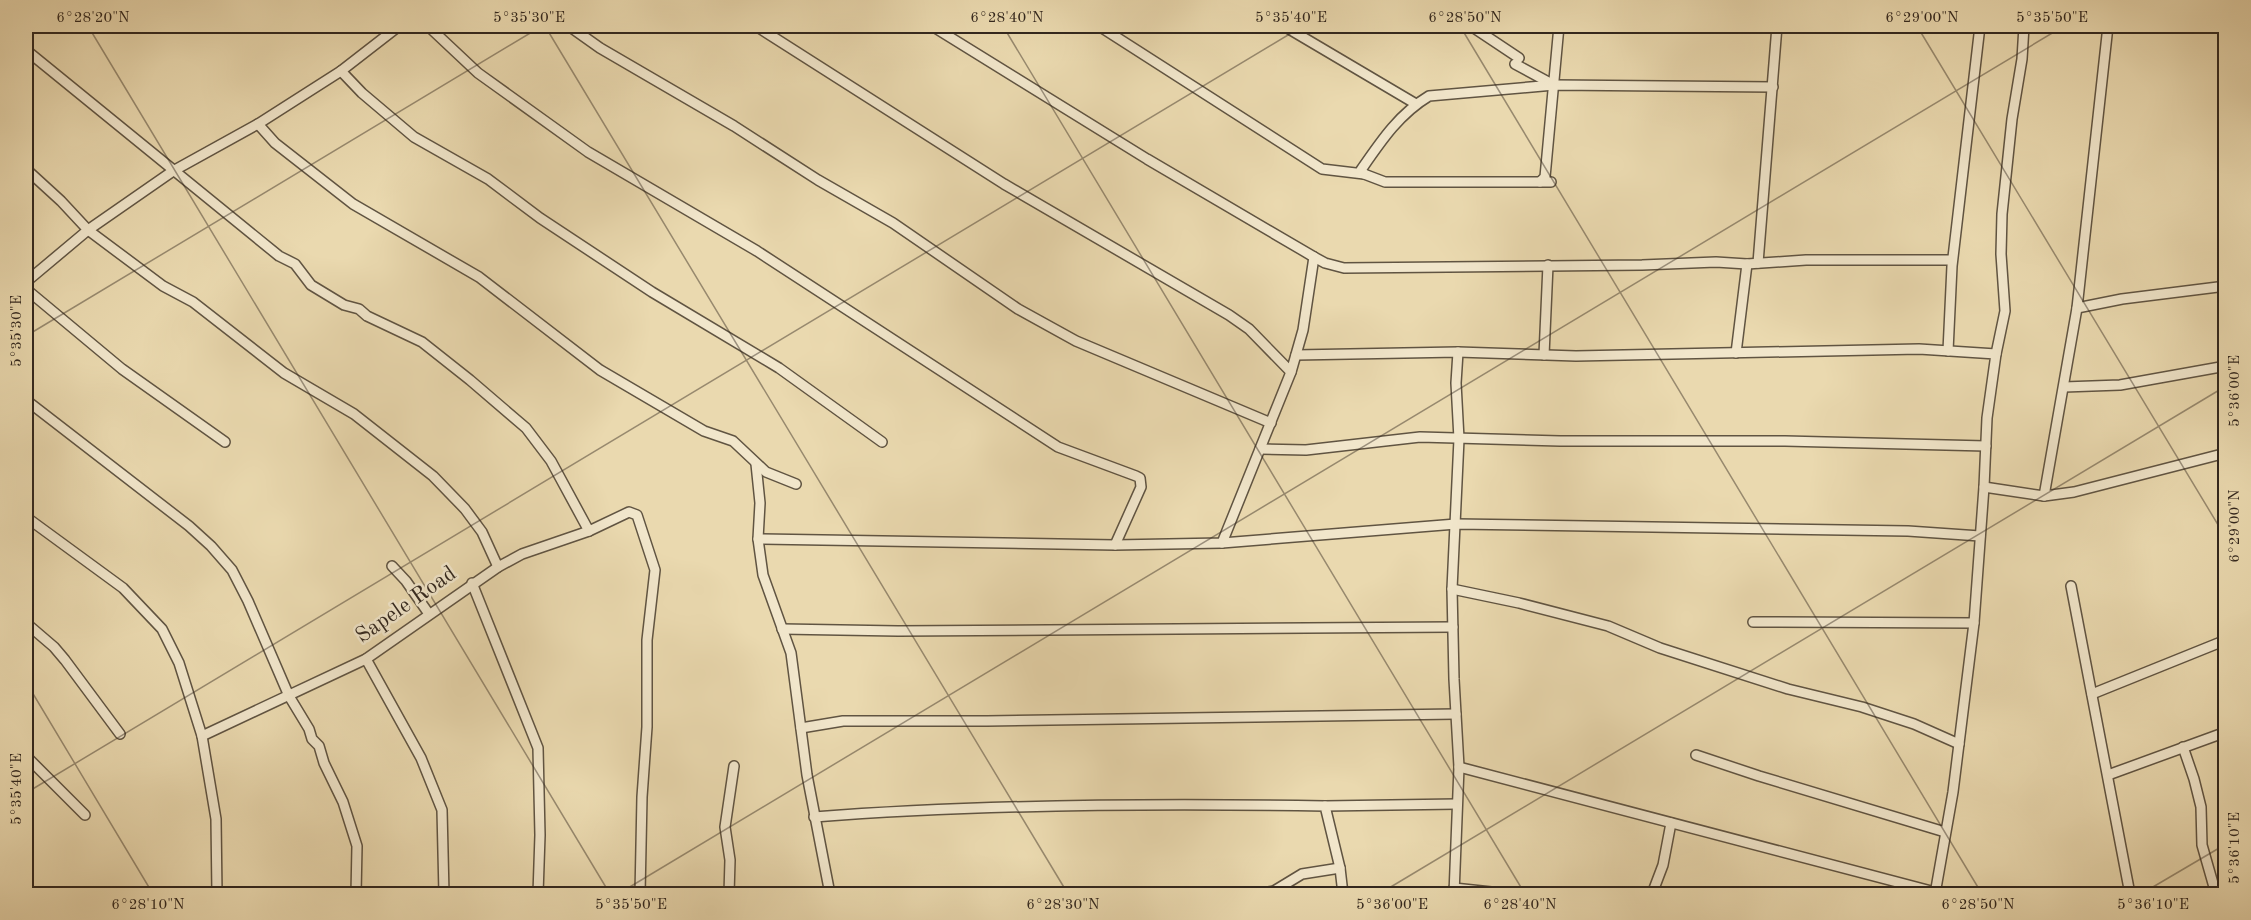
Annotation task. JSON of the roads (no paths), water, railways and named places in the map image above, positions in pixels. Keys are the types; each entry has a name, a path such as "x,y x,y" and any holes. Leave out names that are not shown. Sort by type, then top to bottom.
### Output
{"street":[{"path":"26,282 88,230 173,171 258,124 341,71 399,26"},
{"path":"428,26 478,73 588,152 757,251 1058,447 1140,478 1141,487 1115,545"},
{"path":"569,26 600,48 893,223 1018,309 1076,341 1271,423"},
{"path":"756,26 1004,184 1228,315 1249,329 1291,372"},
{"path":"932,26 1147,159 1314,257 1325,263 1344,268 1642,265 1716,262 1747,264 1806,260 1952,260"},
{"path":"1099,26 1322,169 1364,174 1385,182 1551,182"},
{"path":"1284,26 1416,104"},
{"path":"1471,26 1517,61 1554,85"},
{"path":"1540,182 1545,177 1559,26"},
{"path":"1758,263 1777,26"},
{"path":"1948,351 1952,260 1980,26"},
{"path":"1459,767 1935,893 1953,792 1974,623 1987,418 2005,311 2001,254 2002,214 2012,119 2022,59 2024,26"},
{"path":"2044,496 2077,308 2108,26"},
{"path":"26,50 279,256 295,264 311,285 344,305 359,309 367,316 422,342 518,421 551,461 589,531"},
{"path":"341,71 362,93 414,137 488,179 540,218 652,291 779,368 882,442"},
{"path":"1364,174 1361,170 1389,129 1416,104 1429,96 1554,85 1773,87"},
{"path":"258,124 275,143 353,204 479,277 600,370 704,431 733,441 766,472 796,484"},
{"path":"26,169 88,230 163,286 193,302 284,373 354,414 433,476 465,509 482,532 498,567"},
{"path":"1222,543 1291,372 1303,330 1314,257"},
{"path":"1736,353 1747,264"},
{"path":"1544,355 1548,265"},
{"path":"2077,308 2226,286"},
{"path":"26,289 122,369 225,442"},
{"path":"1296,355 1458,352 1544,355 1919,349 1996,354"},
{"path":"1458,352 1456,383 1459,439 1452,589 1459,767 1454,891 1510,894 1609,894"},
{"path":"2064,387 2120,385 2226,366"},
{"path":"26,400 189,526 232,570 248,601 289,696 309,729 312,739 319,746 324,763 343,802 357,846 356,894"},
{"path":"1260,449 1306,450 1420,437 1785,441 1986,446"},
{"path":"1984,487 2044,496 2084,490 2226,453"},
{"path":"756,464 760,503 758,539 763,575 791,653 814,817 830,894"},
{"name":"Sapele Road","path":"202,736 366,658 472,583 522,554 589,531 629,512 634,513 637,515 655,570 647,640 647,727 642,797 640,894"},
{"path":"26,517 123,588 162,629 179,663 202,736 216,819 217,894"},
{"path":"758,539 1115,545 1222,543 1456,524 1896,531 1980,536"},
{"path":"392,566 406,581 429,614"},
{"path":"472,583 538,748 540,836 538,894"},
{"path":"2071,586 2130,894"},
{"path":"1452,589 1528,605 1608,626 1660,648 1788,689 1862,707 1914,724 1959,744"},
{"path":"1753,622 1974,623"},
{"path":"26,623 54,647 120,734"},
{"path":"782,629 898,631 1454,627"},
{"path":"2092,694 2226,640"},
{"path":"366,658 421,758 442,810 444,894"},
{"path":"801,728 843,721 1456,714"},
{"path":"2108,775 2226,732"},
{"path":"2183,747 2194,779 2200,807 2202,845 2216,894"},
{"path":"1696,755 1945,832"},
{"path":"26,756 85,815"},
{"path":"729,894 730,860 725,827 735,766"},
{"path":"814,817 918,809 995,807 1457,804"},
{"path":"1325,806 1340,867 1343,894 1403,894"},
{"path":"1652,894 1663,865 1671,823"},
{"path":"1256,894 1274,891 1302,874 1340,867"},
{"path":"1088,894 1204,894"}]}
